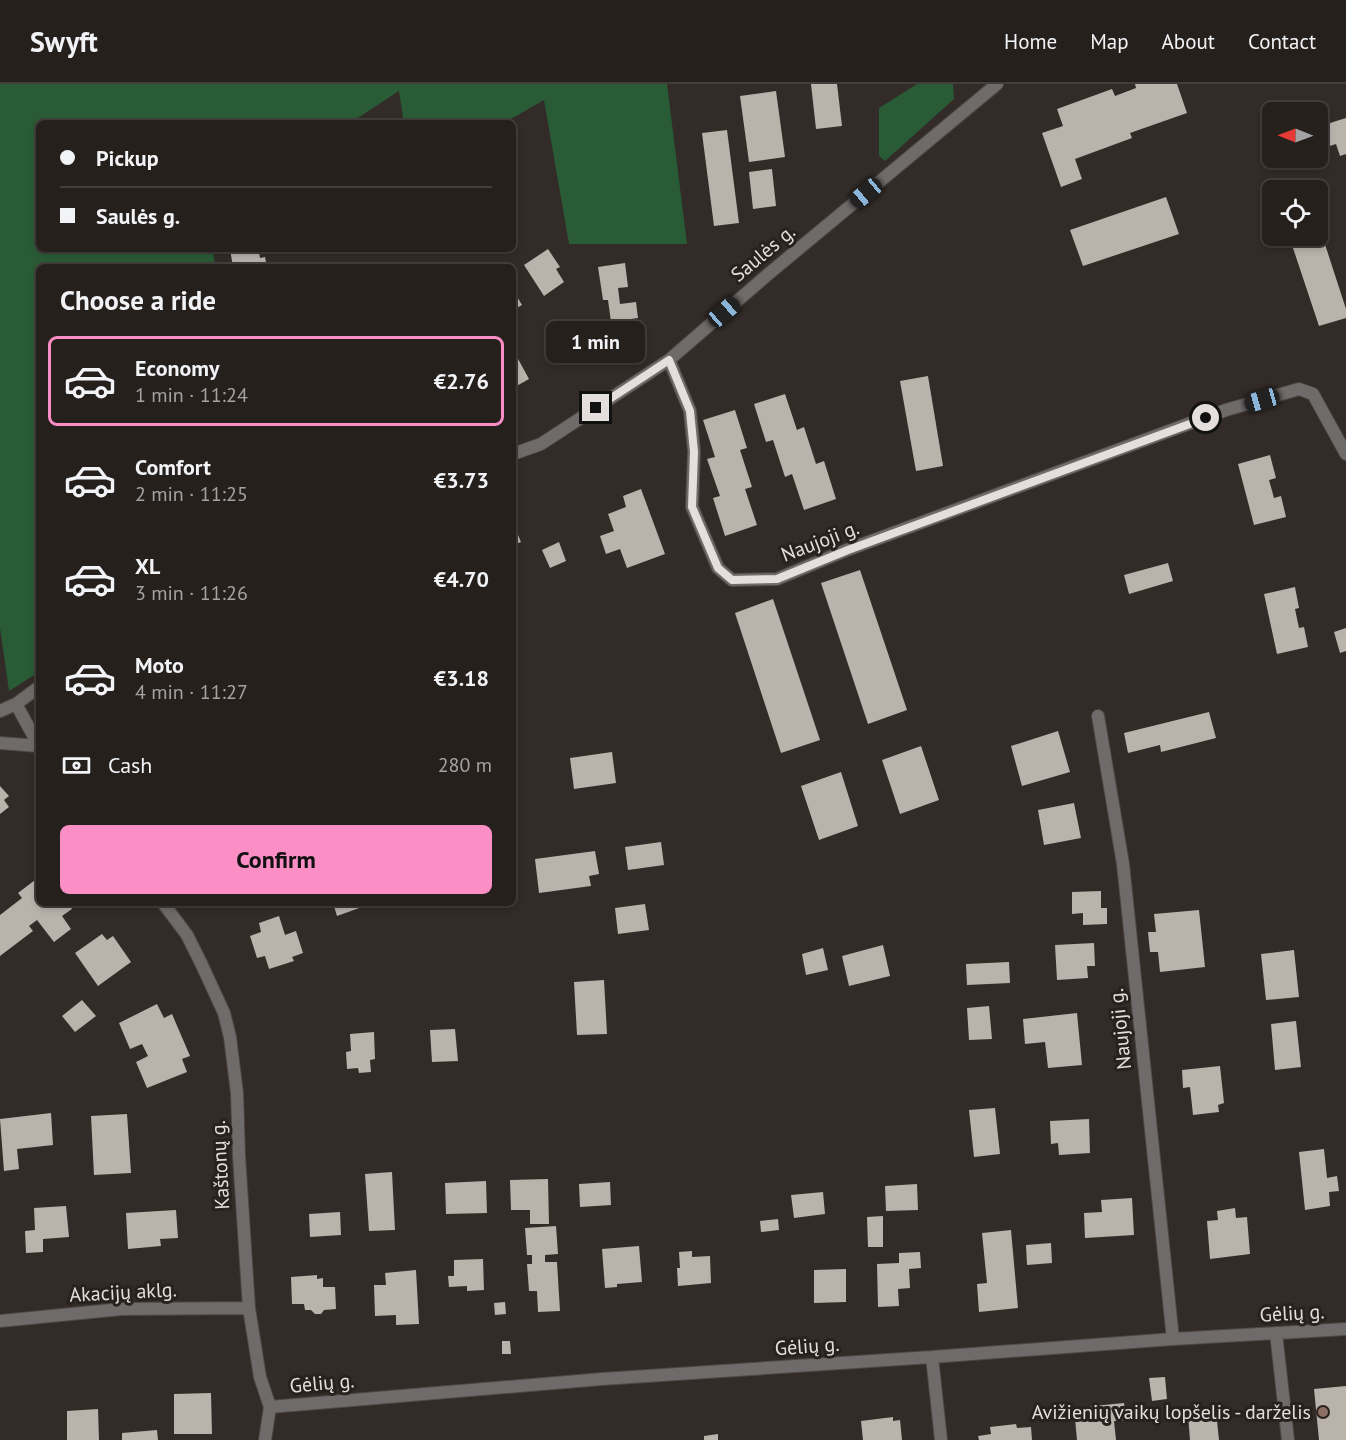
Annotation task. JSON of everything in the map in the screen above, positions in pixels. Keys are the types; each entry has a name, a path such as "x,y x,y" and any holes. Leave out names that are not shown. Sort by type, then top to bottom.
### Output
{"street":[{"name":"Saulės g.","path":"516,453 541,444 669,360 766,276 997,84"},
{"name":"Naujoji g.","path":"669,360 690,411 694,452 692,507 718,568 732,580 777,579 848,550 1226,410 1299,389 1312,394 1346,454"},
{"path":"0,711 16,704 36,689"},
{"path":"16,704 36,741"},
{"name":"Naujoji g.","path":"1098,716 1122,864 1173,1339"},
{"path":"0,743 36,746"},
{"name":"Kaštonų g.","path":"165,906 187,935 201,963 224,1013 230,1037 237,1093 249,1308 260,1377 270,1407 265,1440"},
{"name":"Akacijų aklg.","path":"0,1322 122,1309 249,1308"},
{"name":"Gėlių g.","path":"270,1407 614,1378 1346,1329"},
{"path":"1276,1333 1288,1440"},
{"path":"932,1358 941,1440"}],"green space":[{"path":"0,84 667,84 687,244 569,244 544,100 509,120 404,120 399,91 355,120 36,120 36,252 213,252 215,264 36,264 36,674 9,691 0,628"},
{"path":"917,84 953,84 954,99 885,161 879,156 879,108"}],"building":[{"path":"811,84 837,84 842,126 816,129"},
{"path":"1135,84 1177,84 1187,113 1130,133 1132,138 1075,159 1082,179 1061,187 1042,133 1063,126 1057,109 1112,89 1115,96 1136,88"},
{"path":"776,91 785,157 749,162 740,96"},
{"path":"1328,116 1330,123 1346,118 1346,154 1340,156 1336,144 1328,147"},
{"path":"727,130 739,223 714,226 702,133"},
{"path":"772,169 776,206 753,209 749,172"},
{"path":"1166,197 1179,234 1083,266 1070,230"},
{"path":"1292,246 1326,246 1346,309 1346,318 1319,326"},
{"path":"548,249 560,267 556,269 564,282 544,296 524,265"},
{"path":"230,252 244,252 244,254 259,252 260,258 265,257 266,264 232,264"},
{"path":"625,263 628,287 618,288 620,304 636,302 638,318 611,322 608,300 603,300 598,267"},
{"path":"516,295 522,305 516,308"},
{"path":"516,358 529,379 516,386"},
{"path":"928,376 943,466 916,471 900,381"},
{"path":"785,394 797,430 804,427 816,464 824,461 836,499 804,510 792,474 785,477 773,440 766,442 754,404"},
{"path":"735,410 747,448 740,450 752,487 745,489 757,525 725,536 713,498 720,496 707,459 715,457 703,420"},
{"path":"1270,455 1276,478 1269,480 1274,498 1281,496 1286,517 1254,525 1238,464"},
{"path":"641,489 665,554 627,568 620,549 606,554 600,536 614,531 608,514 626,507 623,496"},
{"path":"516,530 521,542 516,544"},
{"path":"559,542 566,561 550,568 542,550"},
{"path":"1168,563 1173,581 1129,594 1124,575"},
{"path":"860,570 907,710 868,724 821,583"},
{"path":"1295,587 1299,608 1295,609 1299,628 1304,627 1308,647 1277,654 1264,594"},
{"path":"773,599 820,740 781,753 735,613"},
{"path":"1346,628 1346,651 1340,653 1334,632"},
{"path":"1209,712 1216,738 1161,752 1160,745 1128,753 1124,733"},
{"path":"1058,731 1070,772 1022,786 1011,746"},
{"path":"921,746 939,800 900,814 882,760"},
{"path":"612,752 616,783 574,789 570,758"},
{"path":"841,772 858,826 819,840 801,786"},
{"path":"0,786 9,796 4,800 9,807 0,814"},
{"path":"1074,803 1081,838 1044,845 1038,810"},
{"path":"661,842 664,865 628,870 625,847"},
{"path":"595,851 599,874 589,876 591,886 539,893 535,859"},
{"path":"36,879 36,906 70,906 72,909 62,916 71,929 54,942 37,920 29,926 33,931 0,956 0,915 22,898 18,893"},
{"path":"1101,891 1101,908 1107,908 1107,924 1083,925 1083,913 1072,914 1072,892"},
{"path":"645,904 649,930 618,934 615,908"},
{"path":"334,906 362,906 362,907 337,916"},
{"path":"1199,910 1205,967 1160,972 1158,952 1150,952 1148,932 1156,932 1154,914"},
{"path":"279,916 285,935 296,931 303,953 292,957 294,961 269,969 265,956 257,958 250,936 261,932 259,923"},
{"path":"102,934 107,940 113,936 131,962 98,986 75,953"},
{"path":"1094,943 1095,966 1087,966 1088,978 1057,980 1055,945"},
{"path":"883,945 890,976 849,986 842,956"},
{"path":"823,948 828,970 806,975 802,954"},
{"path":"1294,950 1299,997 1266,1000 1261,954"},
{"path":"1009,962 1010,983 967,985 966,964"},
{"path":"604,980 607,1034 577,1035 574,982"},
{"path":"82,1000 96,1016 75,1032 62,1016"},
{"path":"157,1004 164,1018 172,1014 190,1056 182,1059 187,1072 147,1088 136,1062 148,1056 142,1044 130,1049 119,1023"},
{"path":"989,1006 992,1039 969,1040 967,1008"},
{"path":"1077,1013 1082,1065 1048,1068 1045,1042 1025,1044 1023,1019"},
{"path":"1296,1021 1301,1067 1275,1070 1271,1024"},
{"path":"455,1029 458,1061 432,1062 430,1030"},
{"path":"374,1032 375,1059 370,1060 371,1072 359,1073 358,1068 347,1069 346,1052 351,1051 350,1034"},
{"path":"1220,1066 1224,1103 1218,1105 1219,1112 1193,1115 1190,1087 1183,1088 1182,1070"},
{"path":"995,1108 1000,1154 974,1157 969,1110"},
{"path":"51,1113 53,1145 17,1149 19,1169 4,1171 0,1119"},
{"path":"127,1114 131,1173 94,1175 91,1116"},
{"path":"1089,1119 1090,1153 1059,1155 1058,1143 1051,1144 1050,1121"},
{"path":"1324,1149 1327,1178 1337,1176 1339,1191 1329,1192 1330,1206 1305,1210 1299,1152"},
{"path":"392,1172 395,1230 369,1231 365,1174"},
{"path":"548,1179 549,1224 530,1224 530,1210 511,1210 510,1180"},
{"path":"486,1181 487,1213 446,1214 445,1183"},
{"path":"610,1182 611,1205 580,1207 579,1184"},
{"path":"917,1184 918,1210 886,1211 885,1186"},
{"path":"823,1192 825,1214 794,1218 791,1195"},
{"path":"1132,1198 1134,1235 1085,1238 1084,1213 1102,1212 1101,1200"},
{"path":"66,1206 69,1237 43,1239 43,1252 26,1253 25,1231 35,1230 34,1208"},
{"path":"1235,1208 1236,1218 1247,1217 1250,1254 1210,1259 1207,1221 1218,1220 1217,1211"},
{"path":"176,1210 178,1238 160,1239 161,1246 128,1249 126,1213"},
{"path":"340,1212 341,1235 310,1237 309,1214"},
{"path":"883,1216 883,1247 868,1247 867,1217"},
{"path":"778,1219 779,1230 761,1232 760,1221"},
{"path":"556,1226 558,1254 545,1255 545,1262 557,1262 560,1311 538,1312 537,1291 529,1291 527,1264 532,1264 532,1255 527,1255 525,1228"},
{"path":"1011,1230 1018,1308 979,1312 977,1284 987,1283 982,1233"},
{"path":"1051,1243 1052,1263 1027,1265 1026,1245"},
{"path":"639,1246 642,1282 617,1284 617,1287 605,1288 602,1249"},
{"path":"692,1251 692,1257 710,1256 711,1283 678,1286 679,1252"},
{"path":"920,1252 921,1268 909,1269 910,1288 898,1289 899,1306 878,1307 877,1264 899,1263 899,1253"},
{"path":"483,1259 484,1290 467,1291 467,1286 449,1287 448,1276 454,1276 454,1260"},
{"path":"846,1269 846,1302 814,1303 814,1270"},
{"path":"416,1270 419,1324 396,1325 396,1315 375,1316 374,1285 386,1285 385,1273"},
{"path":"317,1275 317,1279 323,1278 323,1287 335,1287 336,1309 324,1310 321,1314 305,1310 304,1304 292,1304 291,1277"},
{"path":"505,1302 506,1314 495,1315 494,1303"},
{"path":"502,1341 510,1341 511,1354 502,1354"},
{"path":"1165,1377 1167,1399 1152,1401 1149,1378"},
{"path":"1346,1386 1346,1440 1319,1440 1314,1389"},
{"path":"211,1393 212,1434 174,1434 174,1394"},
{"path":"1124,1403 1126,1420 1114,1421 1116,1440 1077,1440 1074,1408"},
{"path":"98,1409 99,1440 67,1440 67,1411"},
{"path":"1216,1411 1219,1440 1190,1440 1188,1414"},
{"path":"893,1417 893,1421 900,1420 902,1440 863,1440 861,1421"},
{"path":"1016,1424 1017,1428 1031,1427 1032,1440 979,1440 978,1436 991,1434 990,1427"},
{"path":"157,1430 158,1440 122,1440 122,1433"},
{"path":"718,1434 718,1440 704,1440 704,1436"}],"place":[{"name":"Avižienių vaikų lopšelis - darželis","path":"1323,1412"}],"route":[{"path":"596,408 669,360 690,411 694,452 692,507 718,568 732,580 777,579 848,550 1206,418"}]}
